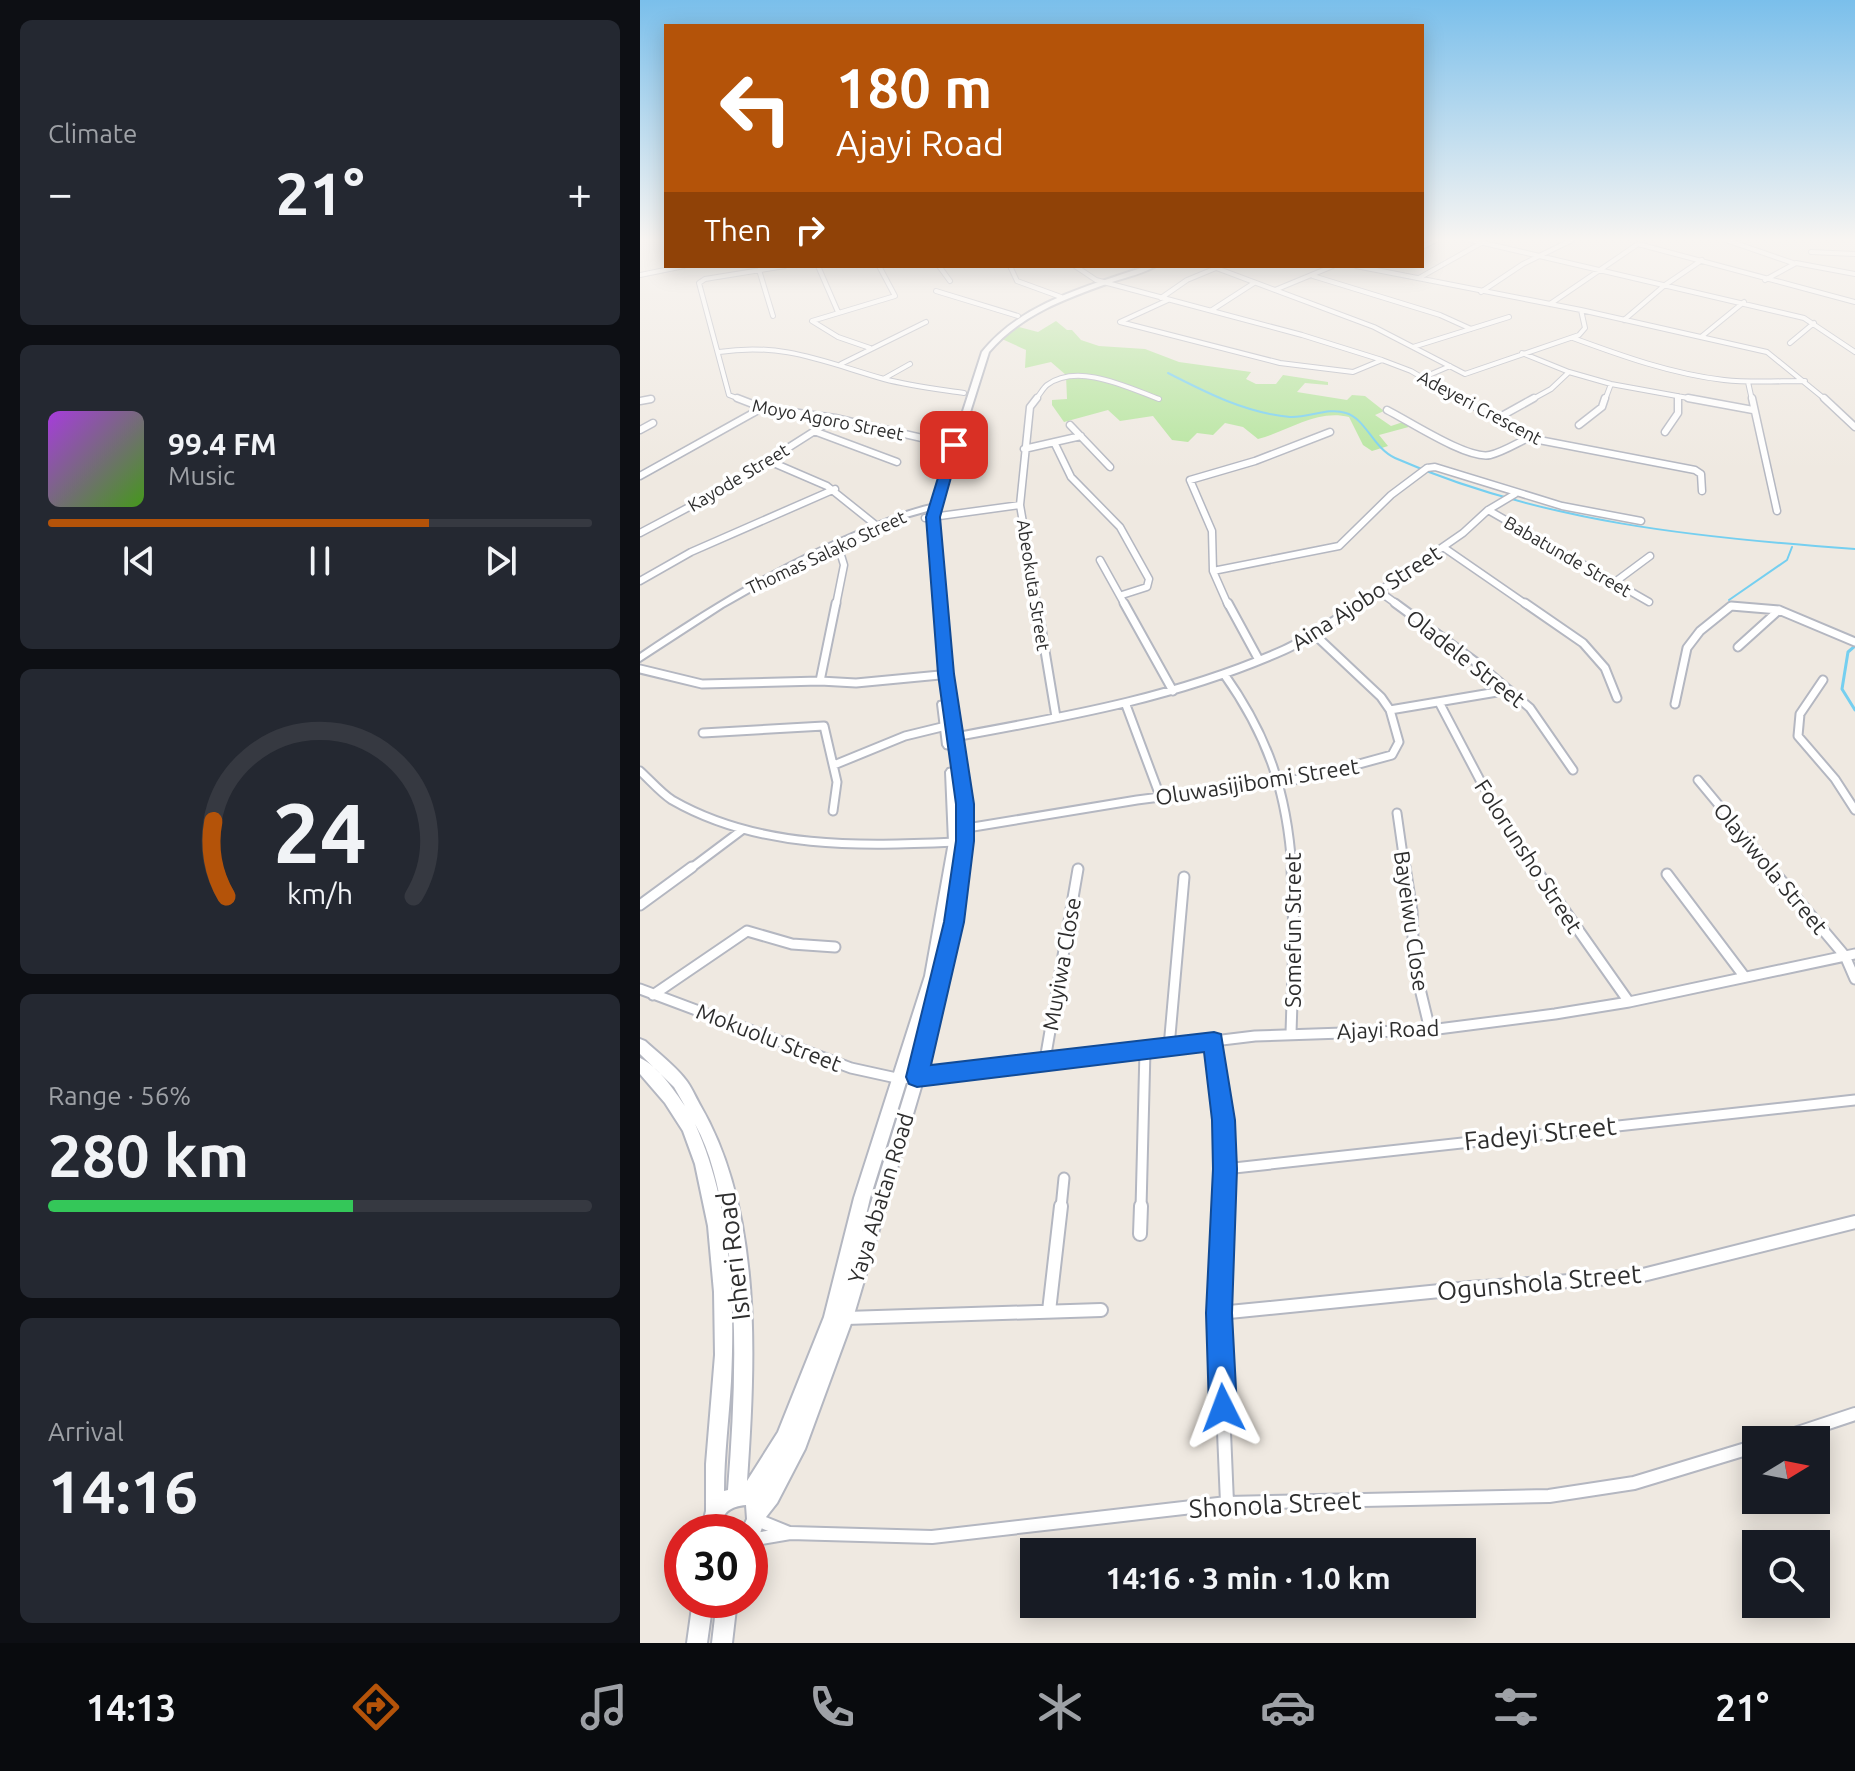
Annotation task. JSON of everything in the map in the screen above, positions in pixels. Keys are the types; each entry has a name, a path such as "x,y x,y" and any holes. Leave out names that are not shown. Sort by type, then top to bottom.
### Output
{"main road":[{"name":"Yaya Abatan Road","path":"950,734 940,675 930,512 964,393 987,339 1017,317"},
{"name":"Yaya Abatan Road","path":"752,1514 770,1496 798,1442 917,1077 954,922 960,835 930,512 986,352 994,339 1026,317"},
{"name":"Yaya Abatan Road","path":"751,1514 762,1478 785,1438 838,1317 862,1198 932,976 960,835"},
{"name":"Isheri Road","path":"640,1045 676,1076 694,1102 713,1138 729,1203 741,1300 750,1514"},
{"name":"Isheri Road","path":"640,1064 669,1095 693,1136 718,1246 723,1306 723,1365 715,1514"},
{"path":"716,1511 722,1503 746,1514"},
{"path":"697,1643 700,1618"},
{"path":"722,1643 725,1618"}],"street":[{"name":"Moyo Agoro Street","path":"709,317 729,395 763,408 835,418 948,444"},
{"path":"821,317 813,323 838,337 870,348"},
{"path":"1131,317 1120,322 1280,363 1356,372 1382,360"},
{"name":"Adeyeri Crescent","path":"1235,317 1382,360 1422,378 1530,437 1567,448 1699,472 1702,491"},
{"path":"1346,317 1374,327 1468,374 1521,353 1572,338 1585,328 1582,317"},
{"path":"1441,317 1471,329"},
{"path":"1413,347 1509,317"},
{"path":"1610,317 1767,352 1805,381 1855,427"},
{"path":"1624,320 1628,317"},
{"path":"1701,337 1726,317"},
{"path":"1793,317 1814,323 1855,352"},
{"path":"841,364 926,322"},
{"path":"1790,343 1814,323"},
{"path":"1572,338 1648,364 1701,377 1748,382 1805,381"},
{"path":"719,352 763,345 906,384 964,393"},
{"path":"1521,353 1611,384 1753,410"},
{"path":"885,378 910,364"},
{"path":"1422,378 1450,366"},
{"path":"1498,418 1551,389 1569,372"},
{"name":"Abeokuta Street","path":"1056,717 1020,505 1030,407 1048,384 1076,376 1098,377 1159,399"},
{"path":"1748,382 1777,511"},
{"path":"1579,425 1602,407 1611,384"},
{"path":"1665,432 1678,413 1678,396"},
{"path":"640,401 651,399"},
{"path":"640,476 763,408"},
{"path":"1387,410 1461,451 1479,456 1490,455 1530,437"},
{"name":"Kayode Street","path":"640,533 769,461 835,418"},
{"path":"640,430 653,423"},
{"path":"1070,425 1110,467"},
{"path":"814,431 897,462"},
{"path":"1259,660 1233,615 1213,571 1212,531 1190,480 1255,461 1330,432"},
{"path":"1024,449 1081,436"},
{"path":"1055,444 1071,477 1120,527 1149,579 1147,587 1122,595"},
{"path":"769,461 835,489 877,526"},
{"path":"1213,571 1339,546 1391,495 1427,469 1435,467 1512,497 1641,521"},
{"path":"640,581 691,552 835,489"},
{"name":"Aina Ajobo Street","path":"834,765 874,747 1126,705 1224,674 1287,649 1380,592 1488,510 1512,497"},
{"path":"930,512 1020,505"},
{"name":"Babatunde Street","path":"1488,510 1649,602"},
{"name":"Thomas Salako Street","path":"640,658 727,599 837,542 877,526 930,512"},
{"path":"820,681 844,565 837,542"},
{"path":"1443,547 1583,643 1605,668 1617,698"},
{"path":"1615,582 1650,556"},
{"path":"1100,560 1173,691"},
{"name":"Oladele Street","path":"1380,592 1509,690 1541,721 1573,770"},
{"path":"1675,704 1681,691 1685,652 1690,641 1731,606 1779,610 1854,642"},
{"path":"1738,647 1779,610"},
{"path":"1313,633 1360,674 1390,710 1509,690"},
{"path":"640,669 702,684 856,683 940,675"},
{"name":"Somefun Street","path":"1224,674 1256,719 1270,749 1288,814 1295,905 1291,1033"},
{"path":"1823,680 1797,719 1795,728 1855,810"},
{"name":"Folorunsho Street","path":"1440,704 1491,801 1536,871 1629,1002"},
{"path":"1126,705 1160,796"},
{"name":"Oluwasijibomi Street","path":"640,771 671,799 742,830 777,838 860,846 960,835 1160,796 1350,768 1392,755 1399,742 1390,710"},
{"path":"703,733 824,726 837,782 833,811"},
{"name":"Olayiwola Street","path":"1698,780 1850,955 1855,979"},
{"name":"Bayeiwu Close","path":"1397,813 1412,911 1414,964 1430,1030"},
{"path":"640,905 742,830"},
{"name":"Muyiwa Close","path":"1045,1060 1078,869"},
{"path":"1667,874 1744,976"},
{"path":"1169,1047 1184,877"},
{"path":"653,995 747,931 792,944 835,947"},
{"name":"Ajayi Road","path":"917,1077 1291,1033 1430,1030 1629,1002 1850,955"},
{"name":"Mokuolu Street","path":"640,989 851,1068 901,1079 917,1077"},
{"path":"1214,1041 1224,1120 1219,1313 1227,1503"},
{"path":"1140,1234 1145,1050"},
{"name":"Fadeyi Street","path":"1225,1169 1855,1100"},
{"path":"1049,1311 1064,1178"},
{"name":"Ogunshola Street","path":"1219,1313 1470,1288 1639,1276 1855,1222"},
{"path":"838,1317 1101,1310"},
{"path":"1819,1426 1855,1414"},
{"name":"Shonola Street","path":"768,1524 790,1533 932,1537 1227,1503 1549,1496 1634,1483 1742,1450"},
{"name":"Shonola Street","path":"768,1524 790,1533"}],"green space":[{"path":"1056,321 1067,330 1072,330 1081,340 1099,346 1145,349 1179,362 1251,372 1246,379 1256,384 1276,384 1283,375 1328,382 1328,385 1305,383 1297,392 1347,400 1352,395 1365,396 1384,411 1375,415 1391,426 1409,420 1416,425 1379,435 1388,446 1372,451 1363,445 1349,417 1337,415 1314,418 1258,439 1243,427 1225,423 1213,435 1197,433 1188,442 1172,440 1153,416 1120,421 1108,410 1064,422 1052,400 1067,399 1066,375 1051,362 1025,368 1026,350 1002,339 1019,327 1038,332"}],"waterway":[{"path":"1168,373 1242,407 1274,415 1290,417 1332,411 1346,413 1359,421 1381,448 1395,458 1506,498 1563,512 1679,532 1855,549"},
{"path":"1729,600 1787,560 1792,547"},
{"path":"1855,646 1848,652 1842,689 1855,710"}],"route":[{"path":"954,445 933,517 946,674 966,828 954,922 917,1077 1214,1041 1224,1120 1219,1313 1223,1408"}]}
